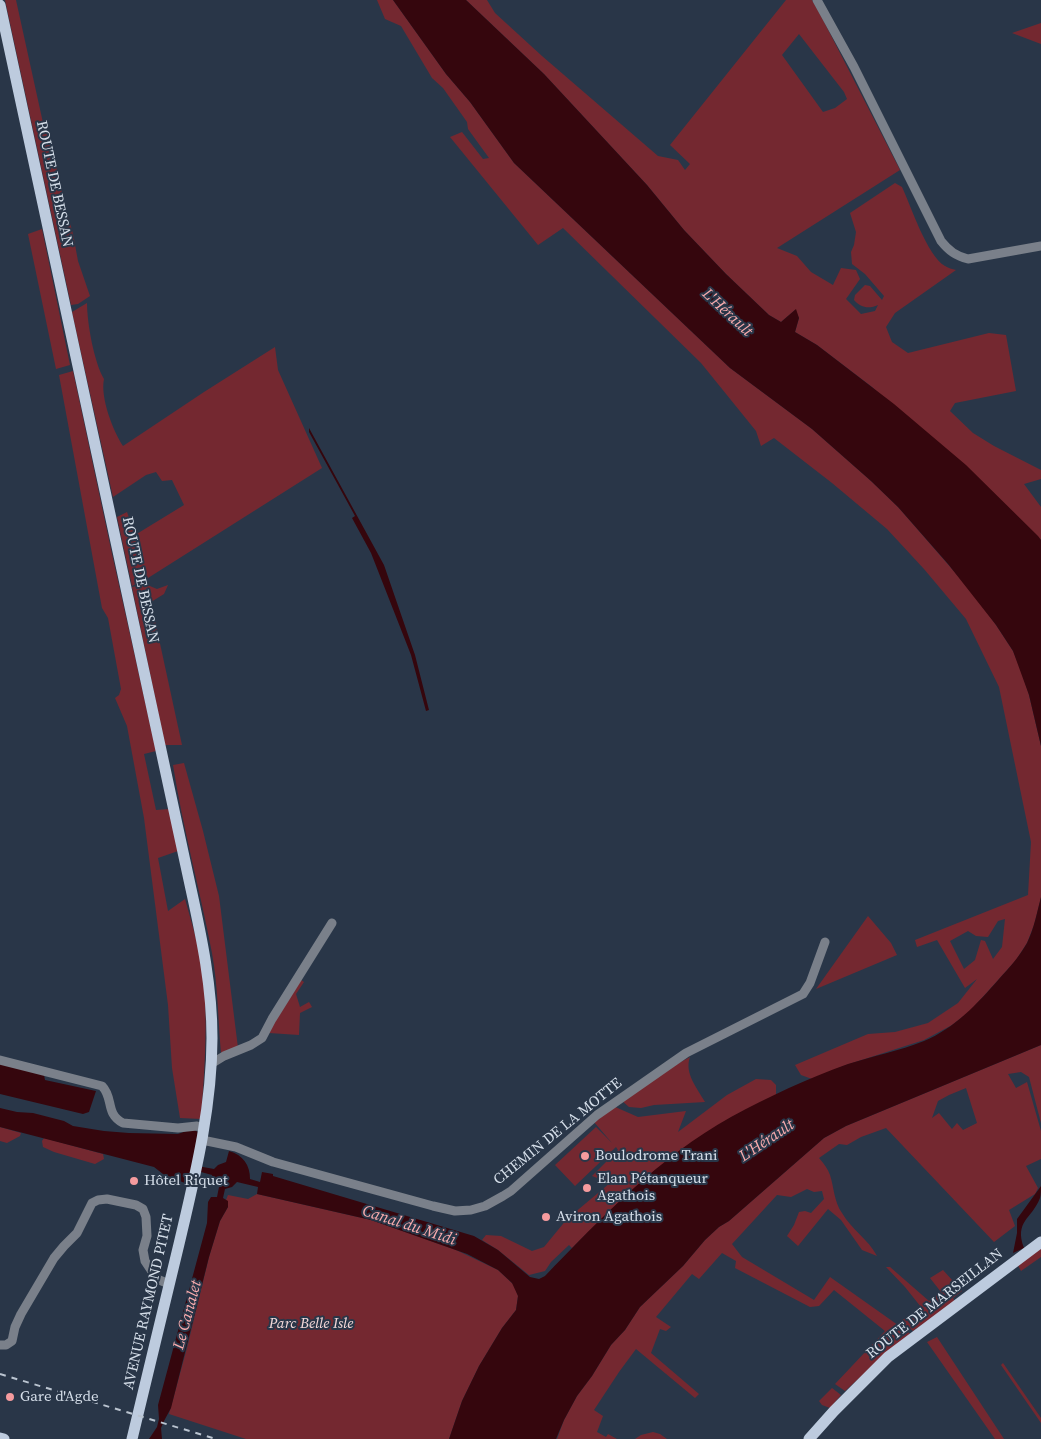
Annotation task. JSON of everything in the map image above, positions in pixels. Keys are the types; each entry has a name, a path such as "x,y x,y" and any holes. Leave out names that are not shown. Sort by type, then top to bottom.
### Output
{"main road":[{"name":"ROUTE DE BESSAN","path":"0,5 195,904 209,981 212,1045 210,1088 196,1169"},
{"name":"AVENUE RAYMOND PITET","path":"132,1439 196,1169"},
{"name":"ROUTE DE MARSEILLAN","path":"809,1439 888,1357 1041,1242"},
{"path":"0,1438 4,1439"}],"street":[{"path":"817,0 854,67 947,249 960,258 968,260 1041,246"},
{"path":"211,1061 251,1045 262,1038 332,923"},
{"name":"CHEMIN DE LA MOTTE","path":"202,1140 236,1147 274,1162 432,1206 455,1211 479,1208 512,1191 597,1116 686,1053 803,994 810,983 825,942"},
{"path":"0,1060 102,1086 108,1092 112,1114 116,1120 123,1123 178,1128 197,1126 204,1128"},
{"path":"1,1345 9,1344 12,1341 15,1327 21,1314 54,1258 77,1233 92,1203 98,1200 107,1199 136,1205 143,1209 146,1217 147,1236 143,1250 145,1262 156,1279 169,1284"}],"green space":[{"path":"5,0 16,0 45,132 50,138 78,261 90,296 78,304 71,305"},
{"path":"377,0 393,0 446,74 470,102 514,163 730,368 812,429 898,507 972,592 1013,651 1029,695 1041,746 1041,898 1027,943 1016,960 970,1011 952,1025 924,1040 846,1065 812,1079 801,1075 795,1065 868,1034 895,1032 928,1023 958,1003 977,979 965,988 937,940 917,947 915,940 1028,895 1031,842 999,687 966,619 887,529 774,438 761,446 756,431 701,363 563,228 538,245 450,137 462,132 483,159 489,158 468,129 467,122 443,88 432,78 401,26 385,19","holes":["1005,919 1002,947 993,959 985,941 981,940 975,960 964,969 950,941 968,931 976,936 988,937 998,921"]},
{"path":"466,0 487,0 495,13 542,56 658,156 678,160 685,170 690,164 670,145 786,0 812,0 900,170 777,248 797,256 811,272 833,285 841,268 856,270 860,279 846,299 861,314 875,311 878,305 865,307 859,305 854,300 855,295 865,285 870,286 882,300 884,296 865,274 852,264 851,252 856,232 850,213 895,183 902,187 920,230 932,252 938,261 956,270 895,313 886,327 892,342 908,353 989,333 1006,335 1016,391 955,403 950,411 973,433 1041,470 1041,479 1024,484 1041,507 1041,540 872,387 817,345 795,332 799,318 795,310 781,322 769,315 684,230 647,185 544,74","holes":["799,34 844,92 847,99 835,108 823,112 782,55"]},
{"path":"1041,23 1041,44 1012,33"},
{"path":"42,229 70,365 56,369 28,234"},
{"path":"87,303 92,342 97,363 104,379 103,386 106,404 115,432 123,446 275,347 278,370 322,468 148,578 132,586 117,517 127,512 135,535 184,505 172,480 162,481 156,472 146,475 113,497 72,312"},
{"path":"73,371 156,751 144,754 156,810 169,809 178,851 158,858 168,911 185,899 201,959 206,1027 201,1119 180,1118 172,1068 168,1005 144,818 127,726 115,698 119,695 121,689 108,618 102,608 59,375"},
{"path":"145,584 157,589 168,585 164,594 151,602 182,745 165,745 132,587"},
{"path":"184,763 219,896 238,1048 221,1053 217,990 212,953 173,765"},
{"path":"868,916 891,943 897,955 816,989"},
{"path":"301,980 304,982 296,994 300,1007 309,1002 312,1007 300,1013 299,1035 269,1033 275,1019"},
{"path":"1041,1045 1041,1123 1029,1077 1021,1072 1008,1074 1016,1088 1027,1082 1041,1131 1041,1159 1026,1166 1038,1188 1035,1194 1009,1210 1015,1226 994,1242 886,1128 861,1137 847,1145 839,1144 819,1158 829,1173 839,1209 877,1256 862,1250 841,1220 828,1209 798,1246 787,1236 799,1212 811,1213 824,1199 822,1191 814,1192 807,1189 791,1197 777,1195 732,1244 742,1257 814,1300 830,1277 912,1335 878,1361 845,1391 835,1384 885,1331 834,1290 819,1306 810,1307 735,1268 736,1261 722,1253 699,1279 692,1274 656,1317 671,1327 666,1331 660,1329 651,1353 699,1394 695,1398 636,1349 594,1410 603,1416 597,1432 606,1437 608,1434 617,1439 557,1439 564,1420 577,1396 611,1345 625,1330 640,1307 683,1266 719,1227 729,1221 824,1138 846,1126","holes":["966,1088 977,1123 963,1130 957,1123 952,1129 939,1113 932,1118 938,1101"]},
{"path":"690,1057 690,1075 705,1102 654,1105 641,1108 629,1107 621,1100 668,1069"},
{"path":"756,1079 771,1080 776,1085 776,1095 730,1118 626,1195 572,1248 569,1245 551,1262 545,1271 529,1275 498,1250 482,1240 486,1235 501,1236 532,1251 544,1247 567,1219 610,1183 592,1176 618,1150 616,1147 575,1186 555,1165 596,1127 612,1143 594,1122 613,1106 638,1117 686,1111 678,1132 727,1095"},
{"path":"0,1127 21,1133 20,1136 7,1143 0,1141"},
{"path":"44,1138 103,1154 104,1159 95,1164 54,1152 43,1147 42,1141"},
{"name":"Parc Belle Isle","path":"257,1194 371,1220 456,1250 498,1270 514,1285 518,1296 516,1310 502,1328 479,1366 462,1401 449,1439 246,1439 169,1414 209,1257 220,1221 228,1207 226,1200 228,1195 248,1199"},
{"path":"1041,1246 1041,1257 1021,1271 1016,1262"},
{"path":"886,1267 890,1267 929,1301 941,1292 930,1278 943,1270 962,1291 953,1298 955,1302 913,1331 901,1321 921,1307"},
{"path":"937,1337 1004,1439 995,1439 927,1342"},
{"path":"1003,1363 1041,1418 1041,1423 1001,1365"},
{"path":"832,1388 841,1395 830,1408 822,1405 819,1401"},
{"path":"653,1432 667,1439 635,1439 641,1435"}],"water":[{"name":"L'Hérault","path":"393,0 466,0 544,74 647,185 684,230 769,315 781,322 796,309 799,318 795,332 817,345 894,404 966,465 1038,536 1041,540 1041,746 1029,695 1013,651 996,625 948,564 898,507 871,481 812,429 730,368 514,163 470,102 446,74"},
{"path":"309,428 384,565 415,655 429,710 426,711 411,655 371,553 352,518 355,516 309,432"},
{"path":"1041,897 1041,1045 846,1126 824,1138 729,1221 719,1227 683,1266 640,1307 625,1330 611,1345 577,1396 556,1439 449,1439 462,1401 479,1366 502,1328 516,1310 518,1296 512,1283 498,1270 467,1254 371,1220 257,1194 258,1187 237,1182 232,1187 225,1189 223,1198 228,1201 228,1207 220,1221 209,1257 171,1408 161,1428 162,1439 149,1439 157,1427 159,1419 158,1405 207,1223 208,1202 211,1197 217,1197 219,1187 214,1182 212,1175 201,1172 187,1184 163,1174 154,1167 0,1127 0,1108 33,1113 64,1121 73,1126 104,1131 178,1134 192,1129 198,1132 192,1165 214,1169 226,1162 229,1151 245,1161 249,1169 250,1179 260,1182 262,1172 273,1174 273,1176 474,1236 498,1250 530,1277 539,1279 545,1276 632,1190 679,1151 705,1133 731,1117 803,1082 833,1069 924,1041 956,1022 982,997 1021,953 1032,932"},
{"path":"0,1064 44,1075 45,1080 96,1091 89,1112 83,1114 0,1094"},
{"path":"1041,1186 1041,1194 1037,1205 1025,1221 1021,1232 1024,1248 1013,1253 1017,1233 1017,1219"}],"railway":[{"path":"0,1374 216,1439"}],"place":[{"name":"Boulodrome Trani","path":"585,1156"},
{"name":"Hôtel Riquet","path":"134,1181"},
{"name":"Elan Pétanqueur Agathois","path":"587,1188"},
{"name":"Aviron Agathois","path":"546,1217"},
{"name":"Gare d'Agde","path":"10,1397"}],"water label":[{"name":"Canal du Midi","path":"409,1226"},
{"name":"Le Canalet","path":"188,1315"}]}
